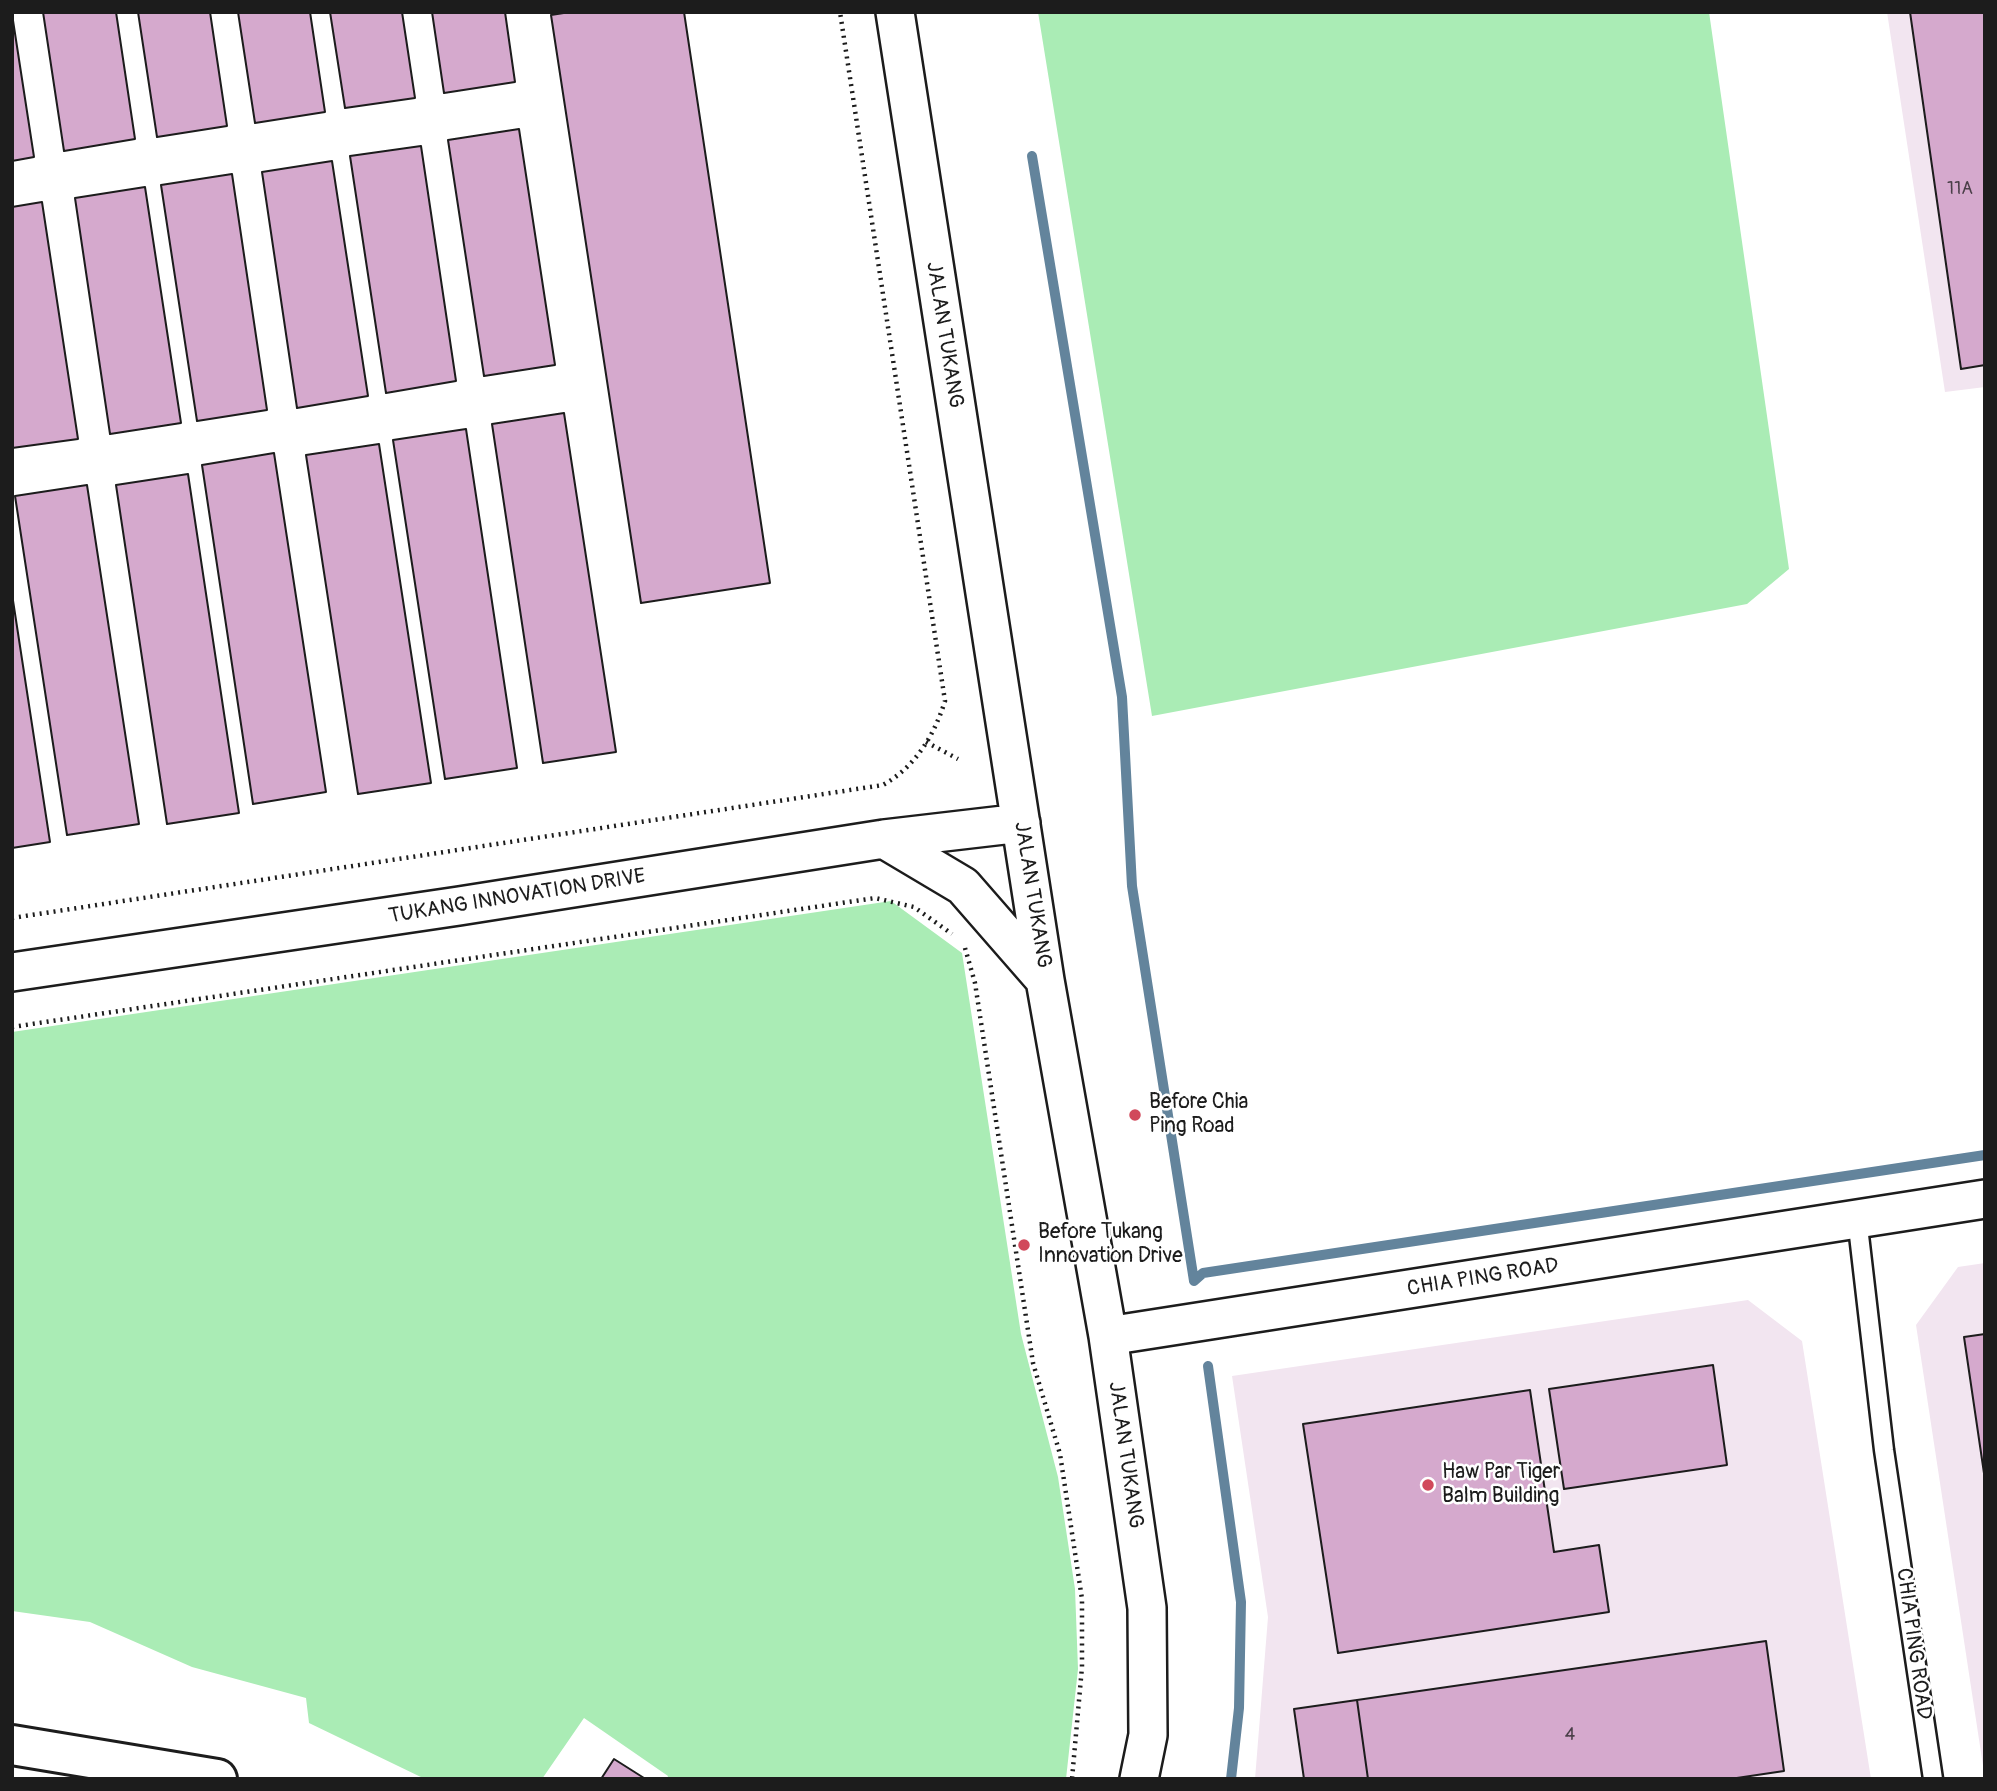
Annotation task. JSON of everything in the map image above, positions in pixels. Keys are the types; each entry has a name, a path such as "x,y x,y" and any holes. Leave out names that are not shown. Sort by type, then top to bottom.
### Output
{"main road":[{"path":"12,1745 217,1779"}],"street":[{"name":"JALAN TUKANG","path":"895,12 1045,980 1108,1336 1147,1608 1148,1735 1139,1779"},
{"name":"TUKANG INNOVATION DRIVE","path":"12,972 473,904 884,839 1021,823"},
{"path":"884,839 963,886 1045,980"},
{"name":"CHIA PING ROAD","path":"1108,1336 1985,1199"}],"lane":[{"name":"CHIA PING ROAD","path":"1857,1218 1884,1450 1933,1779"}],"path":[{"path":"12,918 883,785 902,774 926,742 945,701 840,12"},
{"path":"926,742 958,759"},
{"path":"12,1027 875,898 914,907 940,923 964,947 975,983 1033,1363 1059,1454 1080,1586 1082,1667 1078,1737 1072,1779"}],"shaded area":[{"path":"1887,12 1985,12 1985,387 1945,392"},
{"path":"1985,1263 1985,1779 1916,1325 1958,1267"},
{"path":"1748,1300 1802,1341 1871,1779 1255,1779 1268,1617 1232,1376"}],"green space":[{"path":"1038,12 1709,12 1789,569 1747,604 1152,716"},
{"path":"891,901 962,953 1021,1334 1058,1477 1075,1589 1078,1669 1066,1779 667,1779 668,1776 584,1718 542,1779 425,1779 309,1723 306,1698 192,1667 90,1622 12,1611 12,1032"}],"building":[{"path":"43,12 116,12 135,139 64,151"},
{"path":"138,12 210,12 227,126 157,137"},
{"path":"238,12 310,12 325,112 255,123"},
{"path":"330,12 402,12 415,98 345,108"},
{"path":"432,12 505,12 515,82 444,93"},
{"path":"570,12 684,12 770,583 641,603 551,15"},
{"path":"1910,12 1985,12 1985,365 1961,369"},
{"path":"12,14 34,157 12,161"},
{"path":"519,129 555,365 484,376 448,140"},
{"path":"421,146 456,381 386,393 350,156"},
{"path":"332,161 368,396 297,408 262,172"},
{"path":"232,174 267,410 197,421 161,185"},
{"path":"145,187 181,423 110,434 75,198"},
{"path":"42,202 78,439 12,448 12,207"},
{"path":"564,413 616,752 543,763 492,424"},
{"path":"466,429 517,768 445,779 393,440"},
{"path":"379,444 431,783 358,794 306,455"},
{"path":"274,453 326,792 253,804 202,465"},
{"path":"188,474 239,813 167,824 116,485"},
{"path":"87,485 139,824 67,835 15,496"},
{"path":"12,594 50,842 12,848"},
{"path":"1985,1334 1985,1480 1964,1337"},
{"path":"1713,1365 1727,1465 1564,1489 1549,1389"},
{"name":"Haw Par Tiger Balm Building","path":"1530,1390 1554,1552 1599,1545 1609,1612 1338,1653 1303,1424"},
{"path":"1766,1641 1784,1771 1730,1779 1368,1779 1357,1700"},
{"path":"1357,1700 1368,1779 1304,1779 1294,1709"},
{"path":"614,1759 644,1778 601,1779"}],"waterway":[{"path":"1032,156 1122,697 1132,886 1194,1281"},
{"path":"1194,1281 1203,1273 1985,1155"},
{"path":"1208,1366 1241,1602 1239,1708 1231,1779"}],"place":[{"name":"Before Chia Ping Road","path":"1135,1115"},
{"name":"Before Tukang Innovation Drive","path":"1024,1245"},
{"name":"Haw Par Tiger Balm Building","path":"1428,1485"}]}
